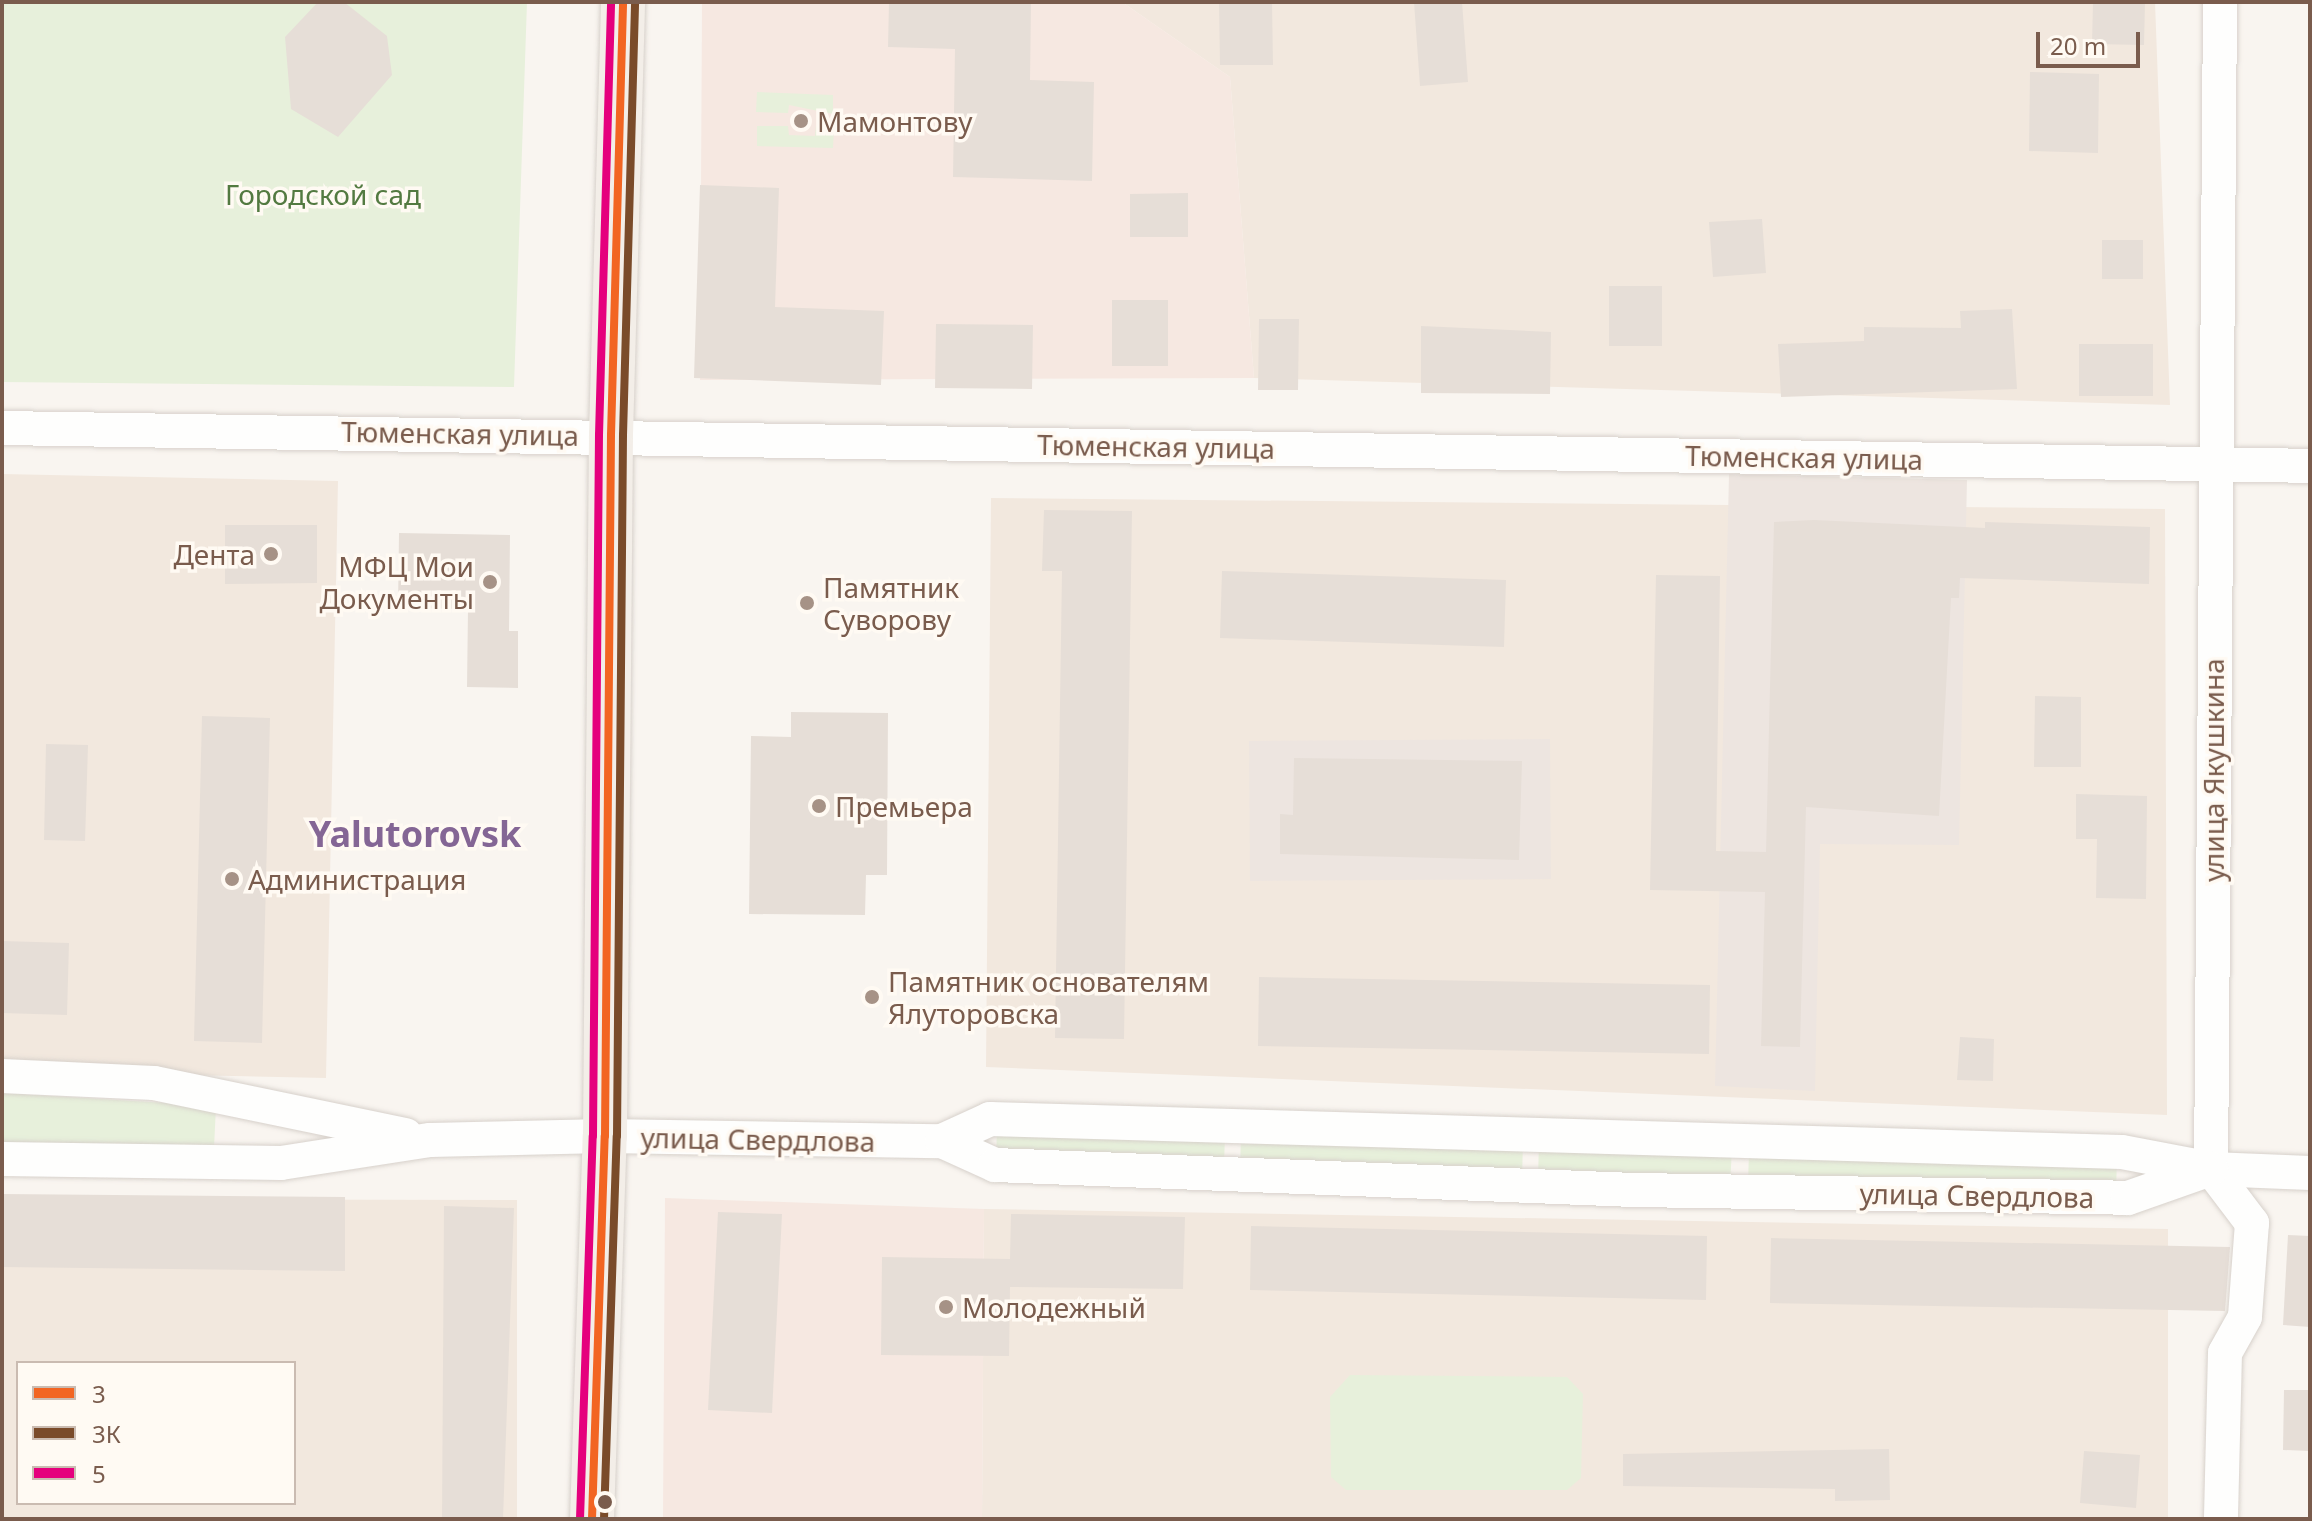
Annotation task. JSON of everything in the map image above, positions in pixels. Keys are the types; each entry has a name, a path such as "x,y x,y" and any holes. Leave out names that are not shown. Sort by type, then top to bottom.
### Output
{"main road":[{"path":"592,1519 605,1136 611,435 623,2"}],"street":[{"name":"улица Якушкина","path":"2211,1169 2214,465 2220,2"},
{"name":"Тюменская улица","path":"2,428 611,435 2310,466"},
{"name":"улица Свердлова","path":"2,1076 154,1083 430,1140"},
{"name":"улица Свердлова","path":"942,1141 990,1119 2122,1152 2211,1169 2310,1173"},
{"path":"1230,1127 1231,1175"},
{"path":"1529,1186 1531,1134"},
{"name":"улица Свердлова","path":"2,1159 281,1163 430,1140 605,1136 942,1141 995,1165 1529,1186 2128,1198 2211,1169"},
{"path":"1738,1191 1739,1140"},
{"path":"2211,1169 2252,1223 2245,1317 2225,1353 2221,1519"}],"shaded area":[{"path":"702,2 1122,2 1230,77 1254,378 700,380"},
{"path":"1122,2 2155,2 2170,405 1254,378 1230,77"},
{"path":"2,474 338,481 326,1078 2,1071"},
{"path":"1729,474 1967,480 1959,845 1820,844 1815,1091 1715,1086"},
{"path":"991,498 2165,509 2167,1115 986,1067"},
{"path":"1550,739 1551,879 1250,881 1249,741"},
{"path":"665,1198 984,1209 982,1519 663,1519"},
{"path":"2,1199 517,1200 517,1519 2,1519"},
{"path":"984,1209 2168,1229 2168,1519 982,1519"}],"green space":[{"name":"Городской сад","path":"2,2 527,2 514,387 2,382"},
{"path":"757,92 833,95 833,114 789,105 788,113 756,112"},
{"path":"757,126 788,126 789,135 815,136 816,126 834,127 833,148 757,146"},
{"path":"2,1093 216,1106 214,1148 2,1147"},
{"path":"997,1127 1225,1132 1224,1167 996,1161"},
{"path":"1241,1136 1523,1143 1522,1177 1240,1170"},
{"path":"1539,1142 1732,1149 1730,1185 1538,1178"},
{"path":"1749,1151 2117,1159 2116,1191 1748,1183"},
{"path":"1350,1375 1567,1377 1583,1394 1581,1478 1567,1490 1346,1490 1331,1477 1330,1397"}],"building":[{"path":"318,2 344,2 387,36 392,75 338,137 291,109 285,37"},
{"path":"889,2 1031,2 1030,80 1094,82 1092,181 953,177 955,49 888,47"},
{"path":"1219,2 1272,2 1273,65 1220,65"},
{"path":"1414,2 1462,2 1468,82 1420,86"},
{"path":"2093,2 2145,2 2144,45 2092,44"},
{"path":"2030,72 2099,74 2098,153 2029,151"},
{"path":"700,185 779,188 775,307 884,311 881,385 694,378"},
{"path":"1188,193 1188,237 1130,237 1130,194"},
{"path":"1762,219 1766,273 1713,277 1709,222"},
{"path":"2102,240 2143,240 2143,279 2102,279"},
{"path":"1609,286 1662,286 1662,346 1609,346"},
{"path":"1112,300 1168,300 1168,366 1112,366"},
{"path":"2012,309 2017,389 1781,397 1778,344 1864,341 1864,327 1961,328 1960,311"},
{"path":"1259,319 1299,319 1298,390 1258,390"},
{"path":"936,324 1033,325 1032,389 935,388"},
{"path":"1421,326 1551,332 1550,394 1421,393"},
{"path":"2079,344 2153,344 2153,396 2079,396"},
{"path":"1044,510 1132,511 1124,1039 1055,1038 1062,571 1042,571"},
{"path":"1814,520 1985,528 1985,522 2150,527 2149,584 1960,578 1959,598 1951,598 1939,816 1806,807 1800,1047 1761,1046 1765,892 1650,890 1656,575 1720,576 1716,851 1766,852 1774,522"},
{"name":"Дента","path":"225,525 317,525 317,583 225,584"},
{"path":"399,533 510,535 509,631 518,631 518,688 467,687 468,609 398,608"},
{"path":"1222,571 1506,580 1504,647 1220,638"},
{"path":"2035,696 2081,697 2081,767 2034,767"},
{"name":"Премьера","path":"791,712 888,713 887,875 866,875 865,915 749,914 751,736 791,737"},
{"name":"Администрация","path":"202,716 270,718 262,1043 194,1041"},
{"path":"46,744 88,745 85,841 44,840"},
{"path":"1294,758 1522,761 1519,860 1280,854 1280,814 1293,815"},
{"path":"2076,794 2147,796 2146,899 2096,898 2097,839 2076,839"},
{"path":"2,941 69,943 67,1015 2,1013"},
{"path":"1259,977 1710,985 1709,1054 1258,1046"},
{"path":"1960,1037 1994,1039 1993,1081 1957,1080"},
{"path":"2,1194 345,1197 345,1271 2,1267"},
{"path":"444,1206 514,1208 503,1519 442,1519"},
{"path":"718,1212 782,1214 772,1413 708,1410"},
{"path":"1011,1214 1185,1217 1183,1289 1010,1287 1009,1356 881,1355 882,1257 1010,1259"},
{"path":"1251,1226 1707,1236 1706,1300 1250,1290"},
{"path":"2288,1235 2310,1236 2310,1327 2283,1325"},
{"path":"1771,1238 2230,1247 2225,1311 1770,1303"},
{"path":"2284,1390 2310,1390 2310,1451 2283,1450"},
{"path":"1889,1449 1890,1500 1835,1501 1835,1489 1623,1486 1623,1454"},
{"path":"2084,1451 2140,1455 2136,1508 2080,1503"}],"transit line":[{"name":"5","path":"580,1519 593,1136 599,435 611,2"},
{"name":"3","path":"592,1519 605,1136 611,435 623,2"},
{"name":"3К","path":"604,1519 617,1136 623,435 635,2"}],"place":[{"name":"Мамонтову","path":"801,121"},
{"name":"Дента","path":"271,554"},
{"name":"МФЦ Мои Документы","path":"490,582"},
{"name":"Памятник Суворову","path":"807,603"},
{"name":"Премьера","path":"819,806"},
{"name":"Администрация","path":"232,879"},
{"name":"Памятник основателям Ялуторовска","path":"872,997"},
{"name":"Молодежный","path":"946,1307"}],"district":[{"name":"Yalutorovsk","path":"415,834"}]}
